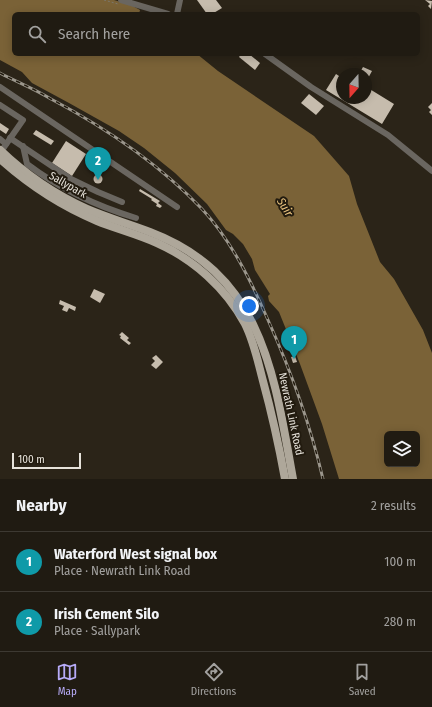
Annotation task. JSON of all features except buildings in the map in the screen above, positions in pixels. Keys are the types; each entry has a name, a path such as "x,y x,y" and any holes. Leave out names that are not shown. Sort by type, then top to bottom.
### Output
{"main road":[{"name":"Sallypark","path":"2,152 34,187 60,204 98,221 133,226"},
{"name":"Newrath Link Road","path":"133,226 191,262 205,274 227,297 244,323 254,345 269,403 285,479"},
{"name":"Newrath Link Road","path":"133,226 173,242 196,256 220,276 243,306 258,334 270,369 293,479"}],"street":[{"path":"121,0 161,12"},
{"path":"177,12 180,0"},
{"path":"268,56 311,87 388,135 432,171"},
{"path":"0,88 176,207"},
{"path":"0,105 23,120 2,152"},
{"path":"10,138 77,182 122,202"},
{"path":"0,139 2,152"},
{"path":"23,146 27,164 51,181 96,204 133,226"}],"water":[{"name":"Suir","path":"0,0 114,0 131,5 140,10 140,12 12,12 12,56 199,56 218,71 314,136 349,176 357,204 380,262 394,279 423,330 432,353 432,479 339,479 322,424 279,312 269,301 268,296 270,294 255,270 252,259 243,244 233,234 226,230 207,204 175,173 144,148 119,131 32,83 22,72 0,60"}],"railway":[{"path":"0,73 72,110 131,148 168,177 202,209 212,221 240,262 255,291 276,339 306,418 323,479"}],"place":[{"name":"Irish Cement Silo","path":"98,180"},
{"name":"Waterford West signal box","path":"294,359"}]}
